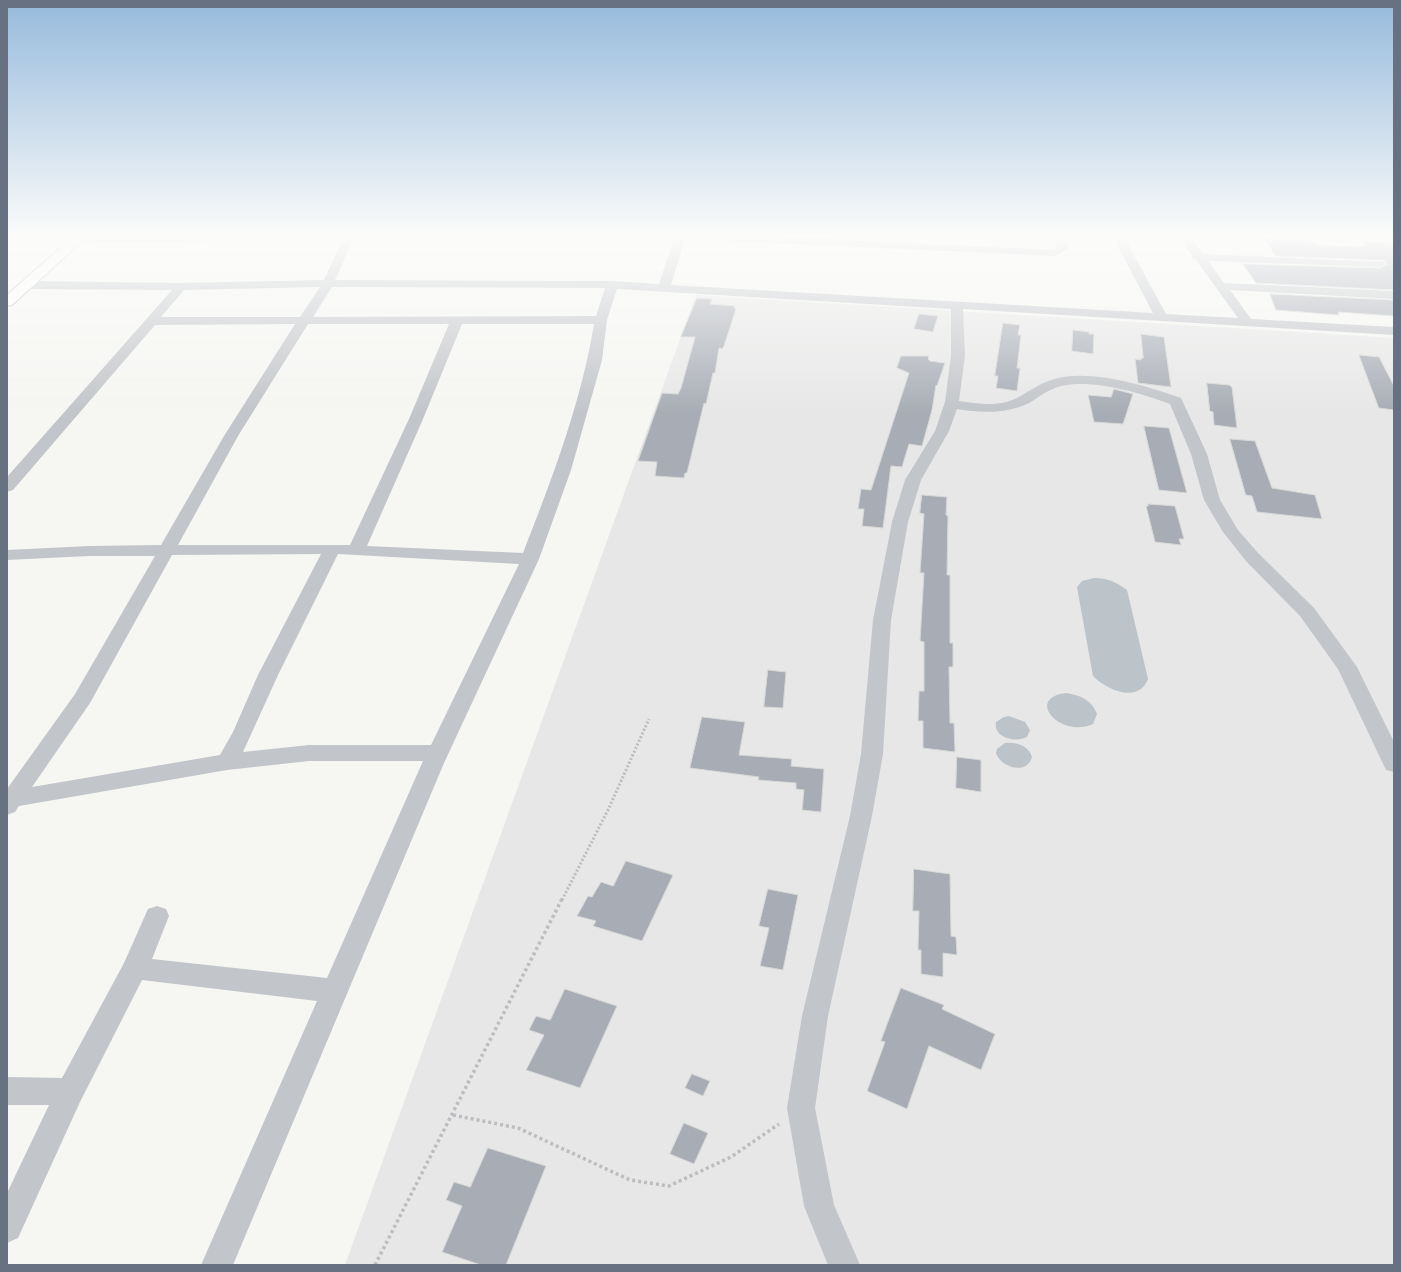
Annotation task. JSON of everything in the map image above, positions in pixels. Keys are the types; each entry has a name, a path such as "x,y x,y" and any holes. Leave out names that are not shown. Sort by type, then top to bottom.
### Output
{"main road":[{"path":"7,302 16,294"}],"street":[{"path":"7,487 175,294"},
{"path":"9,801 82,698 231,436 321,294"},
{"path":"217,1265 438,753 530,560 563,470 595,360 601,320 609,294"},
{"path":"791,294 1394,331"},
{"path":"1149,294 1161,316"},
{"path":"1226,294 1247,322"},
{"path":"1382,294 1394,295"},
{"path":"844,1265 819,1206 801,1108 815,1016 861,816 872,754 882,620 900,522 913,480 942,431 951,404 958,355 957,304"},
{"path":"356,550 416,419 457,320"},
{"path":"152,321 601,320"},
{"path":"951,404 977,409 996,407 1017,403 1035,392 1059,382 1085,381 1108,383 1150,391 1176,401 1199,454 1212,500 1227,526 1252,557 1307,612 1347,667 1394,764"},
{"path":"7,555 89,551 332,549 530,560"},
{"path":"227,762 243,732 268,675 332,549"},
{"path":"9,801 227,762 309,753 438,753"},
{"path":"7,1226 70,1092 135,968 157,916"},
{"path":"135,968 335,991"},
{"path":"7,1091 70,1092"}],"path":[{"path":"375,1265 608,810 649,719"},
{"path":"452,1115 518,1128 630,1180 669,1186 731,1157 801,1108"}],"shaded area":[{"path":"696,295 1394,338 1394,1265 345,1265"},
{"path":"1094,578 1112,581 1127,590 1148,679 1143,687 1137,691 1130,693 1114,690 1093,676 1077,587 1082,581"},
{"path":"1066,693 1081,697 1092,705 1097,714 1093,724 1081,727 1069,726 1059,722 1052,716 1048,709 1048,702 1054,696"},
{"path":"1009,716 1025,722 1030,730 1027,737 1022,739 1006,738 998,732 996,722"},
{"path":"1005,743 1013,743 1025,747 1032,757 1029,763 1019,768 1008,765 998,758 996,753 997,749"}],"building":[{"path":"1270,294 1394,300 1394,316 1338,312 1339,315 1276,310"},
{"path":"697,298 712,299 710,304 735,306 734,308 736,309 724,346 722,349 719,348 715,373 713,373 706,404 704,403 687,473 685,473 684,478 655,476 657,462 638,461 662,393 678,394 681,388 695,337 681,337"},
{"path":"919,314 938,316 933,332 914,329"},
{"path":"1003,323 1020,325 1018,335 1021,335 1017,368 1020,368 1017,391 996,388 998,376 995,376"},
{"path":"1073,330 1094,334 1093,354 1072,351"},
{"path":"1141,334 1164,337 1171,387 1138,383 1135,359 1141,360 1141,358 1143,358"},
{"path":"1359,355 1379,357 1394,386 1394,410 1379,408"},
{"path":"901,356 929,356 928,359 930,361 945,363 937,386 936,385 932,410 922,446 909,444 902,467 891,466 883,528 862,526 864,509 858,509 861,489 871,490 909,373 897,368"},
{"path":"1207,383 1229,385 1232,387 1237,428 1214,425 1213,412 1210,411"},
{"path":"1114,389 1133,394 1123,424 1094,422 1088,395 1111,397"},
{"path":"1144,426 1169,428 1187,493 1159,490"},
{"path":"1230,439 1255,441 1272,488 1315,495 1322,519 1257,512 1252,496 1246,495"},
{"path":"922,495 947,497 947,575 950,575 950,643 953,643 953,667 949,667 950,723 954,723 955,752 923,748 923,721 918,721 919,691 924,691 924,642 920,641 924,573 920,573 924,514 920,513"},
{"path":"1148,504 1175,506 1184,539 1179,539 1181,545 1155,542 1146,506 1148,506"},
{"path":"768,670 786,672 783,708 764,707"},
{"path":"702,717 745,722 739,755 792,759 791,766 824,769 821,812 802,810 804,790 796,789 796,783 758,780 759,777 690,768"},
{"path":"957,757 981,760 981,792 956,788"},
{"path":"626,861 673,875 642,941 593,926 596,921 577,916 588,896 592,897 601,882 613,886"},
{"path":"914,869 950,874 951,936 956,937 957,955 943,953 943,977 921,974 921,950 918,950 919,911 913,911"},
{"path":"768,889 798,895 783,970 760,966 769,928 759,926"},
{"path":"901,988 944,1005 942,1009 995,1034 981,1070 929,1046 907,1109 867,1091 885,1042 881,1041"},
{"path":"565,989 617,1006 580,1088 526,1070 544,1035 529,1030 536,1016 550,1020"},
{"path":"692,1074 710,1081 703,1096 685,1088"},
{"path":"684,1123 708,1133 694,1164 670,1154"},
{"path":"488,1148 546,1166 506,1265 481,1265 442,1252 462,1206 446,1200 454,1182 470,1187"}]}
